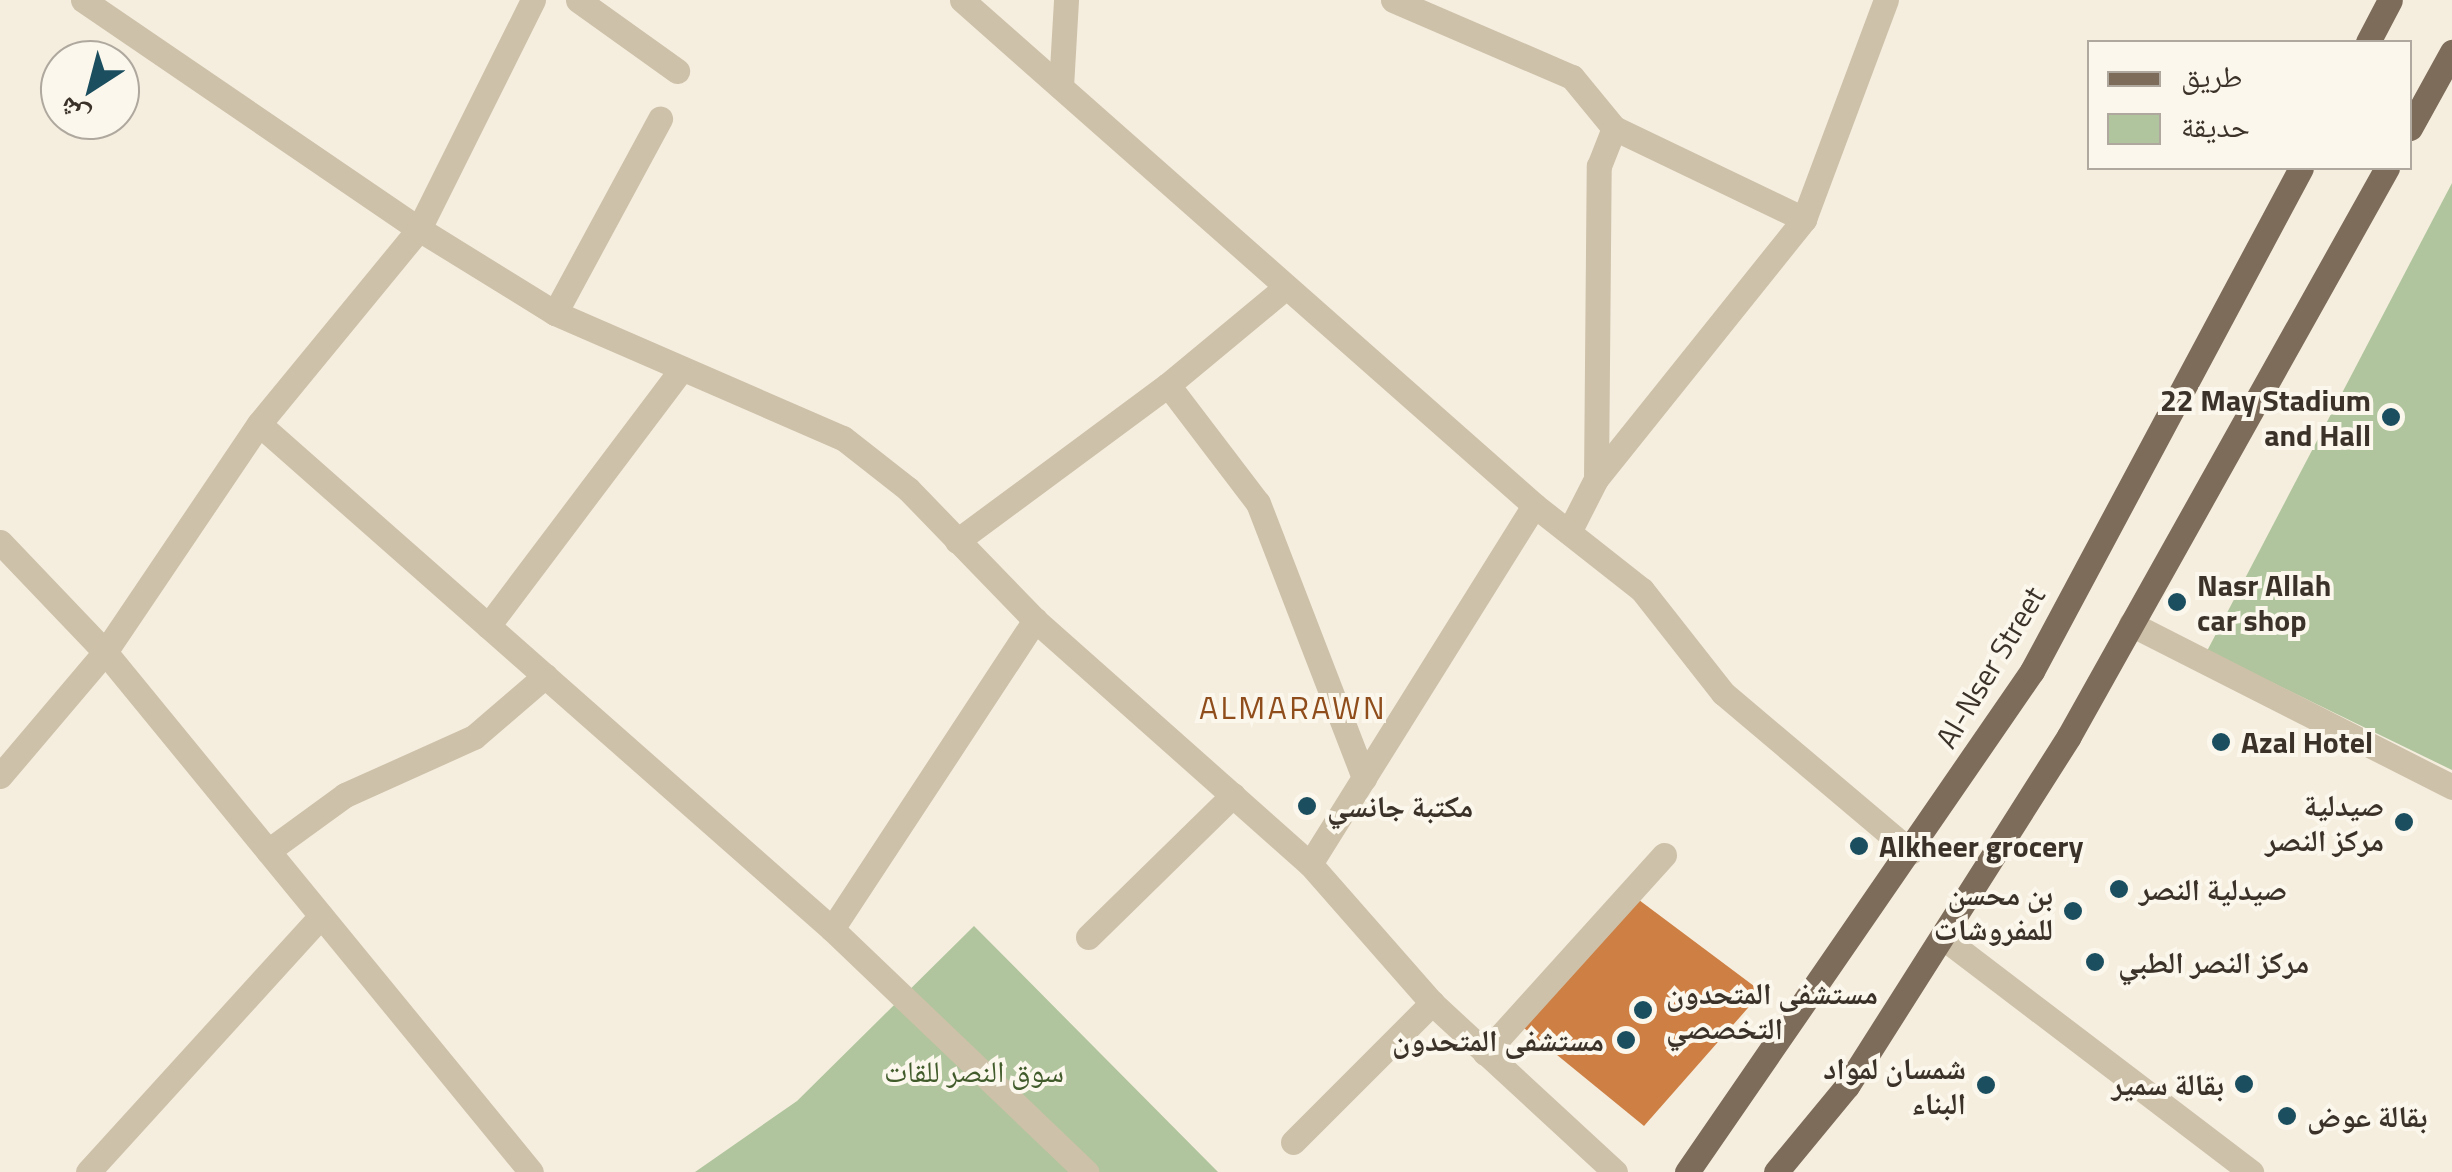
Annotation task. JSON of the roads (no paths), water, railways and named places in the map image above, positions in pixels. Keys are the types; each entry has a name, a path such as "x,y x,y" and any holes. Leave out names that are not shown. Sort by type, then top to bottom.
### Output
{"main road":[{"path":"2369,40 2390,0"},
{"path":"2412,124 2452,52"},
{"name":"Al-Nser Street","path":"1687,1172 1912,852 2032,671 2300,170"},
{"path":"1776,1172 1847,1086 1944,938 2131,624 2386,170"}],"street":[{"path":"82,0 418,229 555,313 680,371 843,438 957,540 1035,620 1310,864 1432,1003 1615,1172"},
{"path":"0,776 105,652 259,424 418,229 533,0"},
{"path":"578,0 677,71"},
{"path":"962,0 1534,505 1642,590 1723,693 1912,852"},
{"path":"1061,88 1066,0"},
{"path":"1393,0 1572,77 1614,128 1804,219"},
{"path":"1569,532 1596,479 1804,219 1886,0"},
{"path":"555,313 660,119"},
{"path":"1596,479 1599,166 1614,128"},
{"path":"957,540 1168,385 1286,286"},
{"path":"488,626 680,371"},
{"path":"1168,385 1258,503 1364,778"},
{"path":"259,424 832,929 1086,1172"},
{"path":"1310,864 1534,505"},
{"path":"0,542 105,652 530,1172"},
{"path":"832,929 1035,620"},
{"path":"2131,624 2452,787"},
{"path":"268,852 345,795 474,737 546,676"},
{"path":"1088,937 1233,795"},
{"path":"1485,1052 1664,855"},
{"path":"88,1172 321,916"},
{"path":"1944,938 2252,1172"},
{"path":"1293,1142 1432,1003"}],"place":[{"name":"22 May Stadium and Hall","path":"2391,417"},
{"name":"Nasr Allah car shop","path":"2177,602"},
{"name":"Azal Hotel","path":"2221,742"},
{"name":"مكتبة جانسي","path":"1307,806"},
{"name":"صيدلية مركز النصر","path":"2404,822"},
{"name":"Alkheer grocery","path":"1859,846"},
{"name":"صيدلية النصر","path":"2119,889"},
{"name":"بن محسن للمفروشات","path":"2073,911"},
{"name":"مركز النصر الطبي","path":"2095,962"},
{"name":"مستشفى المتحدون التخصصي","path":"1643,1010"},
{"name":"مستشفى المتحدون","path":"1626,1040"},
{"name":"بقالة سمير","path":"2244,1084"},
{"name":"شمسان لمواد البناء","path":"1986,1085"},
{"name":"بقالة عوض","path":"2287,1116"}],"district":[{"name":"ALMARAWN","path":"1293,707"}],"park label":[{"name":"سوق النصر للقات","path":"974,1071"}]}
